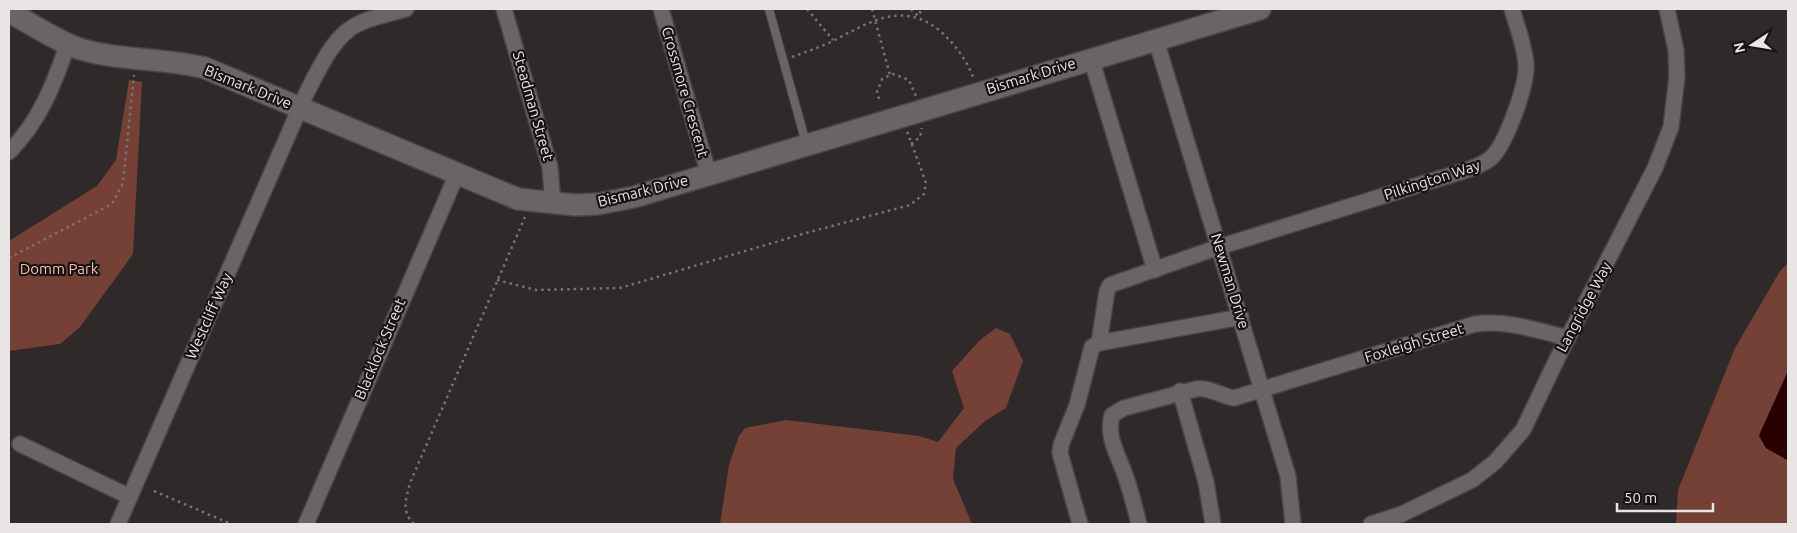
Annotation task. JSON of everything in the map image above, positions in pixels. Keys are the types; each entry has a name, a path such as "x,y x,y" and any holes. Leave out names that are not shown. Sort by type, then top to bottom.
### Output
{"street":[{"path":"300,108 320,66 337,42 349,30 360,23 406,9"},
{"name":"Steadman Street","path":"504,9 550,167 553,205"},
{"name":"Crossmore Crescent","path":"661,9 709,175"},
{"name":"Bismark Drive","path":"9,12 68,43 103,54 189,64 205,68 518,199 553,205 590,204 616,200 709,175 806,145 912,119 978,92 1260,9"},
{"name":"Pilkington Way","path":"1098,343 1107,291 1110,286 1219,247 1470,169 1484,163 1493,156 1519,106 1524,87 1526,66 1523,46 1512,9"},
{"name":"Langridge Way","path":"1371,524 1402,514 1443,496 1472,480 1495,462 1523,430 1655,168 1671,127 1677,76 1676,50 1667,9"},
{"name":"Newman Drive","path":"1156,40 1288,476 1293,524"},
{"path":"9,152 26,132 48,98 68,43"},
{"path":"1091,58 1155,270"},
{"name":"Westcliff Way","path":"118,524 300,108"},
{"name":"Blacklock Street","path":"306,524 457,174"},
{"path":"1080,524 1065,477 1060,453 1061,445 1077,405 1092,348 1098,343 1241,317"},
{"name":"Foxleigh Street","path":"1139,524 1125,476 1111,440 1109,426 1112,415 1124,408 1180,391 1205,388 1234,398 1475,324 1489,322 1523,327 1568,338"},
{"path":"1180,391 1206,482 1213,524"},
{"path":"20,444 130,496"}],"lane":[{"path":"769,9 806,145"}],"path":[{"path":"807,9 834,40"},
{"path":"872,9 890,75"},
{"path":"910,9 945,35 962,53 978,92"},
{"path":"918,16 922,9"},
{"path":"783,59 834,40 874,19 889,15 918,16"},
{"path":"9,258 112,204 122,183 136,59"},
{"path":"879,99 879,86 882,79 890,75 902,75 909,80 916,98"},
{"path":"497,280 536,290 620,288 806,233 910,206 924,194 926,183 911,144 912,119"},
{"path":"911,144 920,137 922,130 912,119"},
{"path":"414,524 406,513 405,501 410,483 531,201"},
{"path":"154,491 231,524"}],"green space":[{"name":"Domm Park","path":"129,80 142,82 133,254 80,327 60,344 9,351 9,241 97,186 116,160"},
{"path":"1788,263 1788,371 1759,435 1766,448 1788,459 1788,524 1676,524 1678,490 1735,348 1780,271"},
{"path":"996,328 1010,334 1023,361 1006,408 985,421 956,448 953,479 972,524 720,524 729,465 739,436 745,428 786,420 919,436 938,442 964,408 952,371 979,341"}],"shaded area":[{"path":"1788,371 1787,460 1766,448 1759,436"}]}
